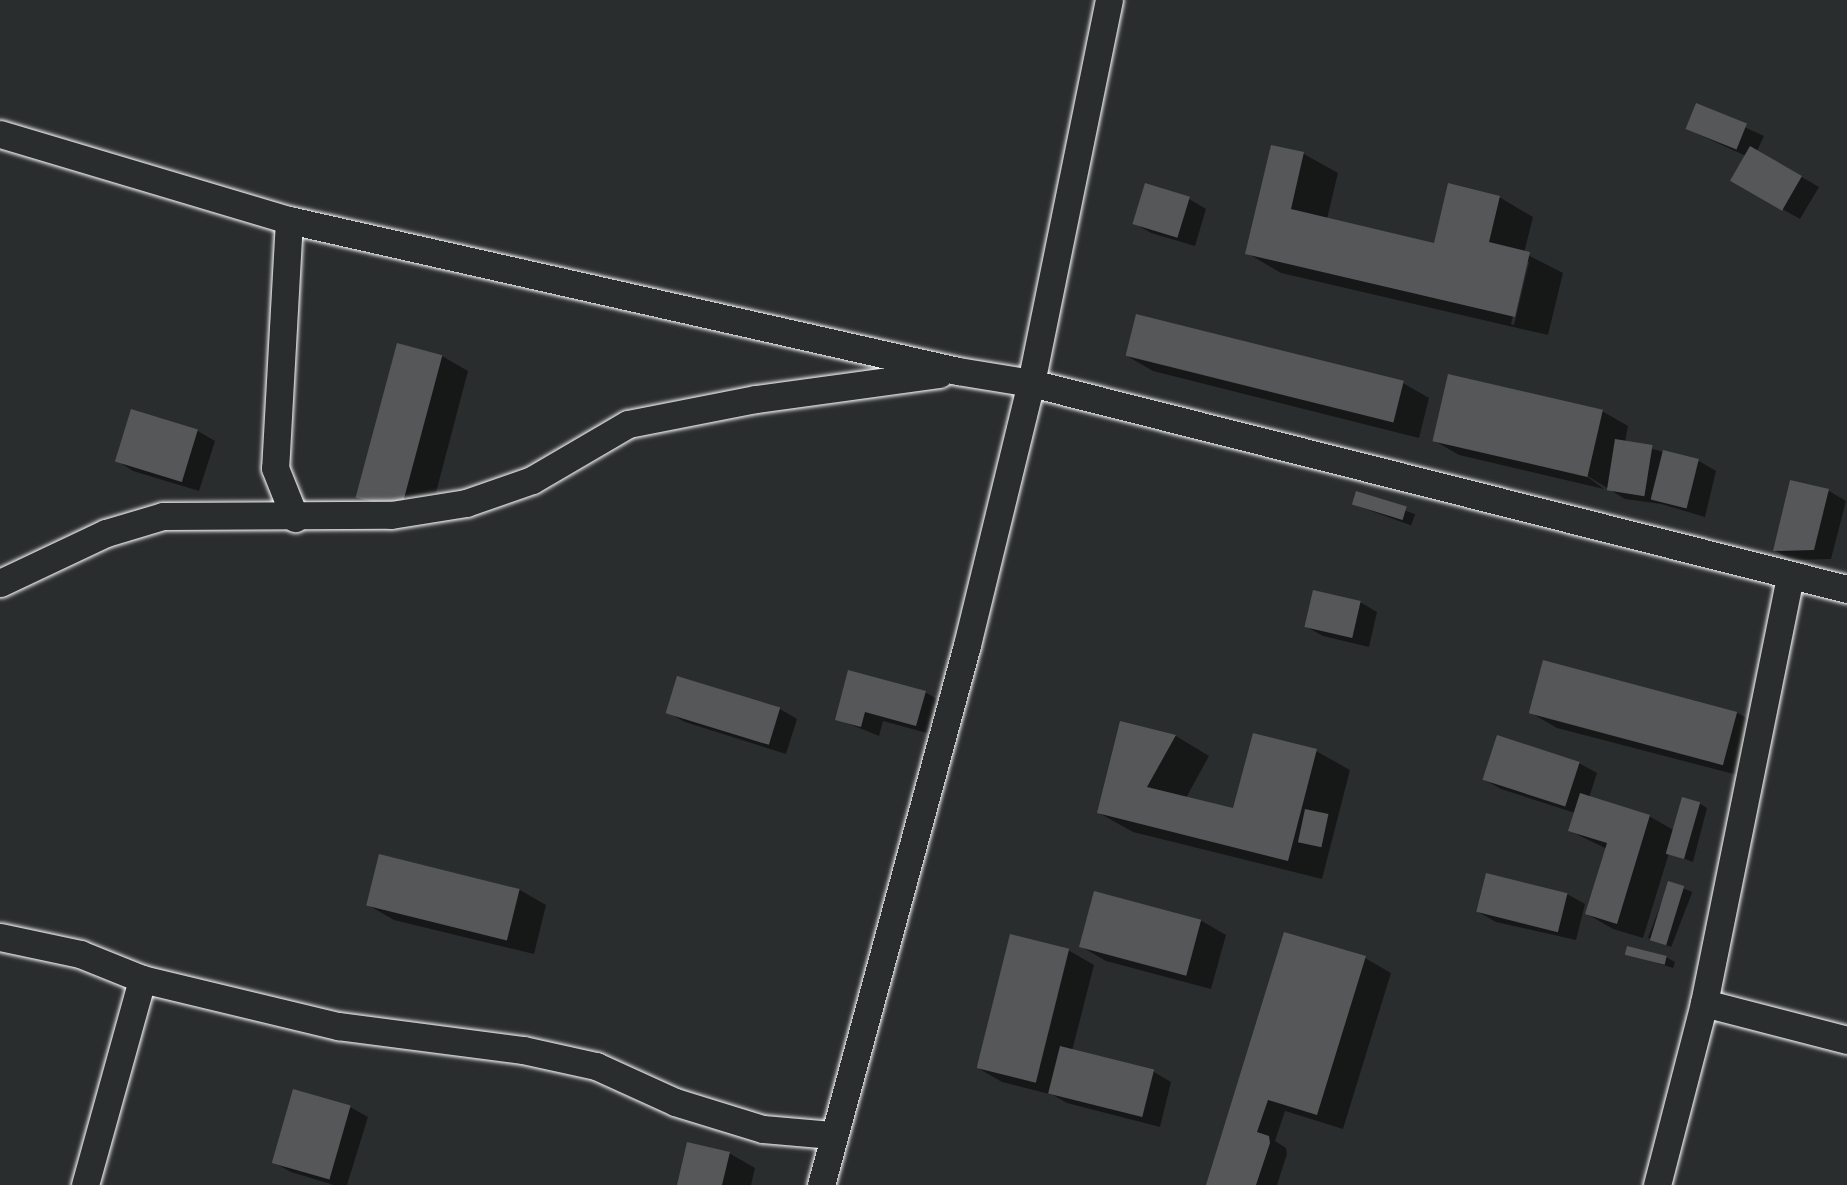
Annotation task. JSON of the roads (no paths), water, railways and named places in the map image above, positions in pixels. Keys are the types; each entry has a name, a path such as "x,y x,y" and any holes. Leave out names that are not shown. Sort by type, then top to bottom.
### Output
{"street":[{"path":"821,1185 832,1135 967,645 1031,383 1109,0"},
{"path":"0,134 289,220 958,371 1031,383 1790,577 1847,589"},
{"path":"289,220 275,468 295,518"},
{"path":"0,583 106,533 163,516 295,518 391,515 466,503 532,480 628,424 777,395 958,371"},
{"path":"1657,1185 1704,1003 1790,577"},
{"path":"0,937 80,954 142,979 338,1026 523,1050 596,1066 675,1102 762,1129 832,1135"},
{"path":"85,1185 142,979"},
{"path":"1704,1003 1847,1040"}]}
